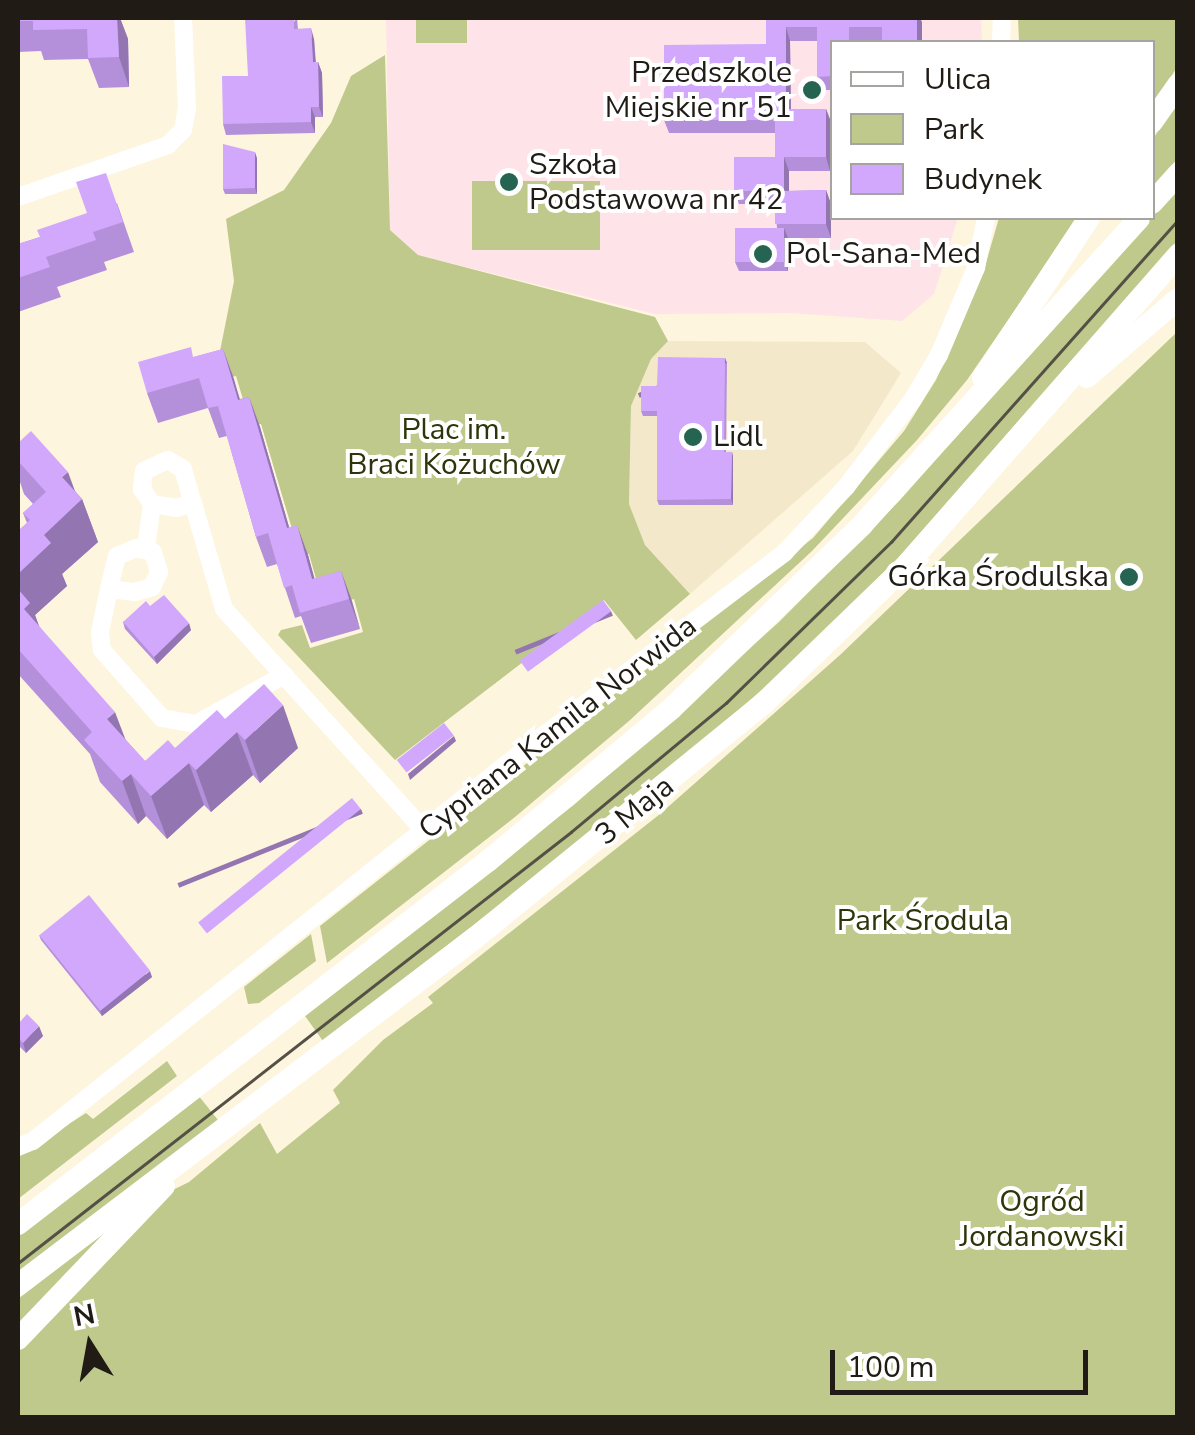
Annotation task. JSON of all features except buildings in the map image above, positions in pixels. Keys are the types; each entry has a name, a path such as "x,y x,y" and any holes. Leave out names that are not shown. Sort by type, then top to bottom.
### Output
{"main road":[{"path":"1155,118 1178,85"},
{"path":"1155,199 1178,174"},
{"path":"959,420 1000,348 1088,220"},
{"name":"3 Maja","path":"18,1224 598,772 802,588 1137,220"},
{"name":"3 Maja","path":"18,1285 591,847 765,702 905,566 1178,255"},
{"path":"1035,421 1178,299"},
{"path":"18,1339 146,1207 190,1154"}],"street":[{"path":"18,197 168,145 183,130 187,108 184,18"},
{"name":"Cypriana Kamila Norwida","path":"18,1147 33,1141 424,830 767,568 833,502 894,427 939,355 976,268 986,220"},
{"path":"146,548 152,504 141,480 150,466 168,460 184,469 224,609 424,830"},
{"path":"152,504 176,508 194,503"},
{"path":"109,589 135,592 152,587 159,565 154,552 146,548 117,556 109,589 100,632 102,650 162,718 196,724 284,675"}],"shaded area":[{"path":"386,18 981,18 982,40 830,40 830,220 957,220 934,294 902,321 791,313 655,314 418,255 390,230"},
{"path":"668,341 865,342 901,373 853,451 690,594 645,545 629,504 631,406 651,359"}],"green space":[{"path":"416,18 467,18 467,43 416,43"},
{"path":"1018,18 1177,18 1177,67 1155,103 1155,40 1019,40"},
{"name":"Plac im. Braci Kożuchów","path":"385,55 390,230 418,255 655,317 668,341 651,359 631,406 629,504 645,545 690,594 636,640 604,600 395,760 278,635 281,630 302,625 310,648 363,632 354,599 324,607 309,554 300,556 261,424 251,426 236,376 214,381 234,281 226,219 284,190 331,123 351,76"},
{"path":"1177,101 1177,159 1155,185 1155,136"},
{"path":"472,181 600,181 600,250 472,250"},
{"path":"1177,187 1177,241 875,584 794,662 627,807 323,1041 305,1016 575,804 779,622 900,500 1148,220 1155,220 1155,212"},
{"path":"998,220 1077,220 967,380 917,440 812,551 629,721 515,817 327,963 320,926 813,538 904,431 936,380 983,273"},
{"name":"Park Środula","path":"1177,332 1177,1417 18,1418 18,1299 132,1210 189,1182 260,1123 277,1154 340,1103 333,1090 383,1040 433,1003 428,997 660,814 840,655"},
{"path":"311,934 316,961 259,1003 248,1004 244,987"},
{"path":"167,1061 177,1076 18,1199 18,1157 86,1113 93,1119"},
{"path":"198,1095 218,1120 18,1274 18,1236"}],"tram line":[{"path":"18,1263 571,832 726,703 891,542 1178,220"}],"place":[{"name":"Przedszkole Miejskie nr 51","path":"812,90"},
{"name":"Szkoła Podstawowa nr 42","path":"509,182"},
{"name":"Pol-Sana-Med","path":"763,254"},
{"name":"Lidl","path":"693,437"},
{"name":"Górka Środulska","path":"1129,577"}],"park label":[{"name":"Ogród Jordanowski","path":"1042,1219"}]}
